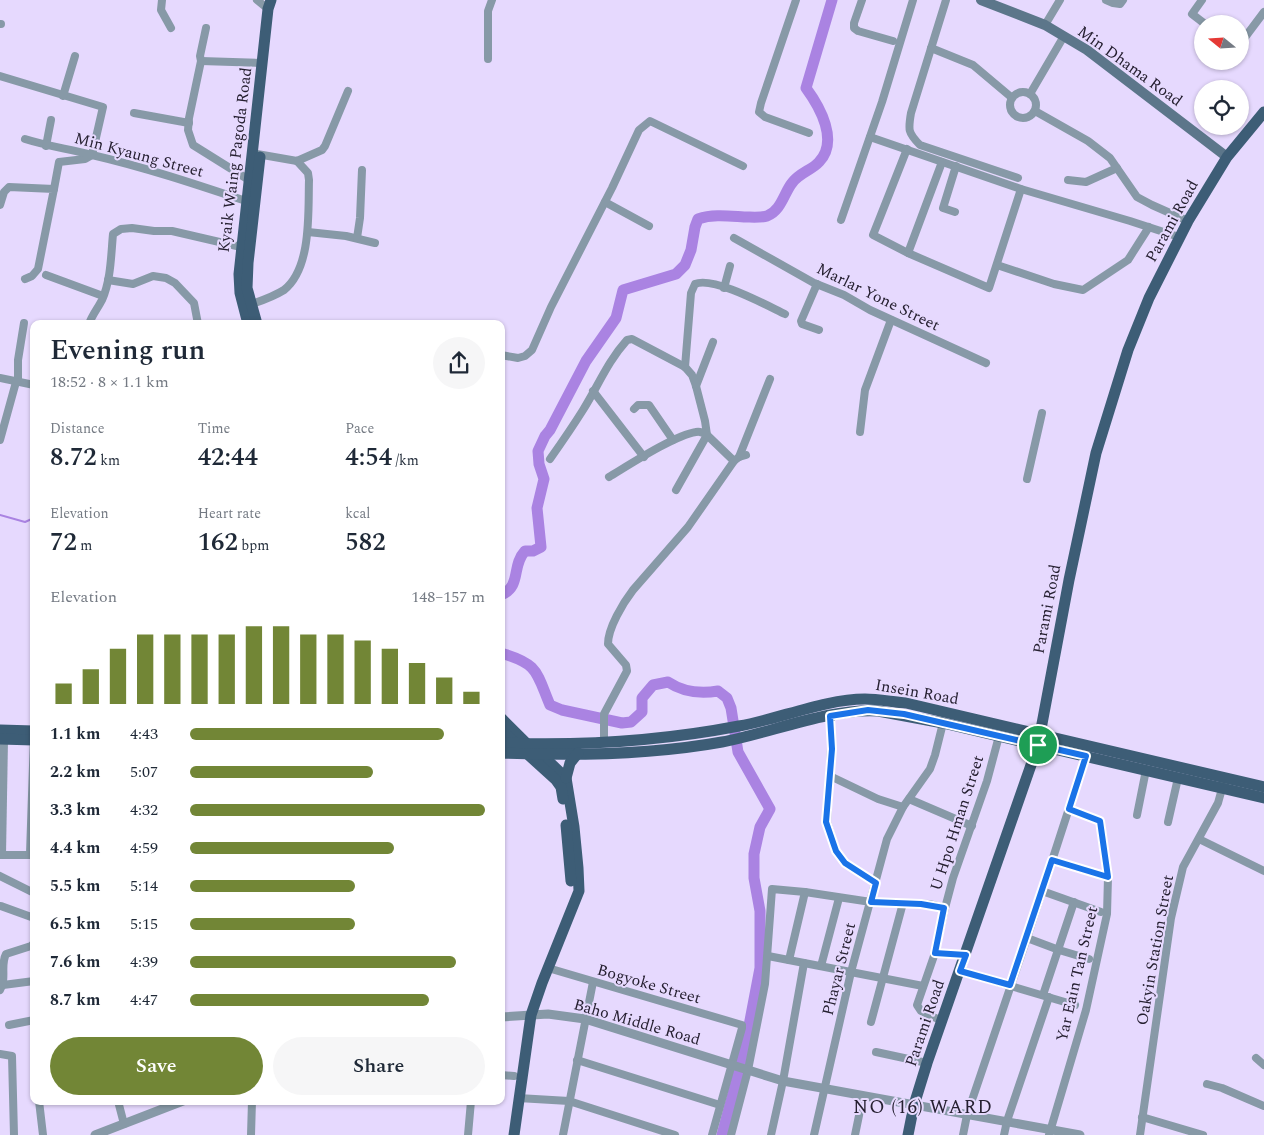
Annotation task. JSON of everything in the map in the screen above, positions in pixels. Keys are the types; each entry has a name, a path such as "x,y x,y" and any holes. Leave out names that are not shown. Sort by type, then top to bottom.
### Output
{"main road":[{"name":"Kyaik Waing Pagoda Road","path":"255,320 240,293 239,274 241,247 250,203 267,63 277,0"},
{"name":"Min Dhama Road","path":"980,0 1045,25 1087,50 1227,157"},
{"name":"Kyaik Waing Pagoda Road","path":"267,63 269,4"},
{"name":"Parami Road","path":"908,1135 914,1105 927,1063 966,955 1038,739 1096,453 1128,350 1149,298 1188,221 1227,157 1264,112"},
{"name":"Kyaik Waing Pagoda Road","path":"248,320 249,180 256,154"},
{"name":"Insein Road","path":"505,744 523,747 542,755 639,751 728,741 742,732 811,715 849,700 865,699 906,703 1038,739 1224,783 1264,798"},
{"name":"Insein Road","path":"811,715 830,716 878,710 999,736 1038,739 1086,756 1178,778 1264,787"},
{"path":"505,723 523,747"},
{"name":"Insein Road","path":"505,752 523,747 653,739 726,729 742,732"},
{"path":"1,737 30,732"},
{"path":"505,733 523,747 561,787 565,809 572,890 527,1016 507,1135"},
{"path":"1,737 30,740"},
{"path":"527,1016 579,891 576,848 566,778 570,763 578,753"},
{"path":"542,755 566,778"},
{"path":"514,1135 516,1087"}],"street":[{"path":"162,0 161,10 170,28"},
{"path":"257,0 269,4"},
{"path":"488,59 488,11 492,0"},
{"path":"796,0 761,103 760,112 765,117 808,133"},
{"path":"862,0 854,28 858,31 893,41"},
{"path":"841,220 882,102 913,0"},
{"path":"946,0 911,113 908,129 912,137 920,145 936,152 1018,178"},
{"path":"1045,25 1060,0"},
{"path":"1106,0 1113,4 1120,4 1123,0"},
{"path":"1194,16 1192,14 1202,0"},
{"path":"1249,32 1264,12"},
{"path":"206,28 188,130 193,145 249,180"},
{"path":"1030,94 1064,36"},
{"path":"931,48 973,65 1011,97"},
{"path":"63,96 74,56"},
{"path":"201,61 267,63"},
{"path":"0,76 103,107 92,155 84,159 59,162 38,269 32,276 25,279"},
{"path":"256,154 297,160 322,150 348,91"},
{"path":"1018,92 1030,94 1035,98 1035,112 1028,117 1020,118 1013,114 1010,108 1011,97 1018,92"},
{"path":"1035,112 1088,141 1110,158 1137,197 1188,221"},
{"path":"134,113 189,123"},
{"path":"46,146 51,120"},
{"path":"505,355 518,358 525,356 532,350 551,307 605,202 639,130 650,120 743,166"},
{"path":"870,137 1021,189 1179,237"},
{"name":"Min Kyaung Street","path":"25,139 46,146 92,155 189,182 250,203"},
{"path":"907,149 873,235 908,253 989,288 1021,189"},
{"path":"247,306 284,289 302,264 308,232 309,180 308,173 297,160"},
{"path":"908,253 942,162"},
{"path":"955,212 943,208 956,166"},
{"path":"1068,180 1086,182 1117,168"},
{"path":"357,238 360,218 362,170"},
{"path":"0,205 4,192 9,187 54,189"},
{"path":"605,202 649,226"},
{"path":"997,265 1054,284 1084,290 1128,260 1149,227"},
{"path":"90,320 103,296 108,280 113,234 121,229 172,231 241,247"},
{"path":"308,232 337,234 376,243"},
{"name":"Marlar Yone Street","path":"734,238 818,284 844,295 891,320 986,363"},
{"path":"724,288 730,266"},
{"path":"46,275 103,296"},
{"path":"108,280 133,284 153,276 166,278 175,283 194,303 197,320"},
{"path":"685,367 692,288 695,284 704,282 734,290 785,314"},
{"path":"818,284 801,321 802,324 819,330"},
{"path":"860,432 865,390 891,320"},
{"path":"0,440 17,382 18,360 24,323"},
{"path":"550,458 583,410 617,351 627,340 632,339 685,367 692,374 696,386 707,435 676,490"},
{"path":"696,386 712,342"},
{"path":"0,378 30,384"},
{"path":"604,742 604,714 627,671 626,665 608,644 612,628 627,598 688,527 739,458 770,379"},
{"path":"593,392 644,457"},
{"path":"634,409 638,405 648,405 673,440"},
{"path":"1028,479 1042,413"},
{"path":"609,477 673,440 696,431 707,435 739,458"},
{"path":"830,716 832,749 826,822 836,851 845,863 876,883"},
{"name":"Phayar Street","path":"814,1135 851,972 887,839 903,807 930,768 936,755 943,723"},
{"name":"U Hpo Hman Street","path":"942,1021 921,1011 917,1006 935,953 944,908 987,781 999,736"},
{"path":"1,737 1,855 30,855"},
{"path":"963,1135 967,1115 1086,756"},
{"path":"1137,816 1146,770"},
{"path":"830,776 878,800 903,807"},
{"path":"1168,822 1178,778"},
{"name":"Oakyin Station Street","path":"1140,1135 1171,918 1183,867 1218,803 1224,783"},
{"path":"909,799 972,826"},
{"name":"Yar Eain Tan Street","path":"1050,1132 1086,1010 1107,914 1108,877 1100,821 1069,809"},
{"path":"1198,838 1264,872"},
{"path":"1052,860 1108,877"},
{"path":"0,876 30,891"},
{"path":"731,1135 765,984 772,889 871,902 930,904 944,908"},
{"path":"1042,891 1101,912"},
{"path":"789,960 805,892"},
{"path":"821,966 839,898"},
{"path":"1004,1135 1074,902"},
{"path":"871,1022 903,903"},
{"path":"1,906 30,917"},
{"path":"1027,938 1089,959"},
{"path":"30,946 6,954 2,962 2,987 30,982"},
{"path":"935,953 966,955"},
{"path":"768,956 923,986"},
{"path":"771,1135 783,1081 804,963"},
{"name":"Bogyoke Street","path":"548,968 742,1025 733,1066"},
{"path":"960,971 1075,1005"},
{"path":"563,1135 593,982"},
{"name":"Baho Middle Road","path":"505,1018 548,1014 585,1019 783,1081 1007,1121 1050,1132 1079,1135"},
{"path":"10,1025 30,1021"},
{"path":"876,1052 927,1063"},
{"path":"0,1054 12,1056 14,1135"},
{"path":"1256,1058 1264,1065"},
{"path":"578,1060 720,1105"},
{"path":"712,1135 733,1066"},
{"path":"505,1078 516,1087 569,1101 675,1135"},
{"path":"1207,1084 1222,1088 1264,1106"},
{"path":"855,1135 863,1096"},
{"path":"39,1105 43,1135"},
{"path":"119,1105 124,1124"},
{"path":"95,1135 173,1105"},
{"path":"251,1135 252,1105"},
{"path":"468,1135 471,1105"},
{"path":"1142,1117 1203,1135"}],"waterway":[{"path":"505,592 512,586 518,563 525,551 533,551 541,547 537,508 544,479 539,464 538,451 586,361 616,318 623,290 676,274 685,265 691,250 698,219 715,216 762,217 772,214 795,180 816,165 825,154 827,144 825,124 822,114 806,88 832,0"},
{"path":"0,515 25,522 30,520"},
{"path":"505,654 523,661 530,666 538,677 550,705 562,710 622,723 631,722 642,712 642,698 653,685 668,682 692,691 718,691 727,698 731,708 738,752 770,809 760,827 754,854 754,878 760,911 760,968 744,1052 722,1135"}],"district":[{"name":"NO (16) WARD","path":"923,1107"}],"route":[{"path":"878,710 904,714 1038,745 1086,756 1069,809 1100,821 1108,877 1052,860 1010,985 960,971 966,955 935,953 944,908 930,904 871,902 876,883 845,863 836,851 826,822 832,749 830,716 878,710"}]}
